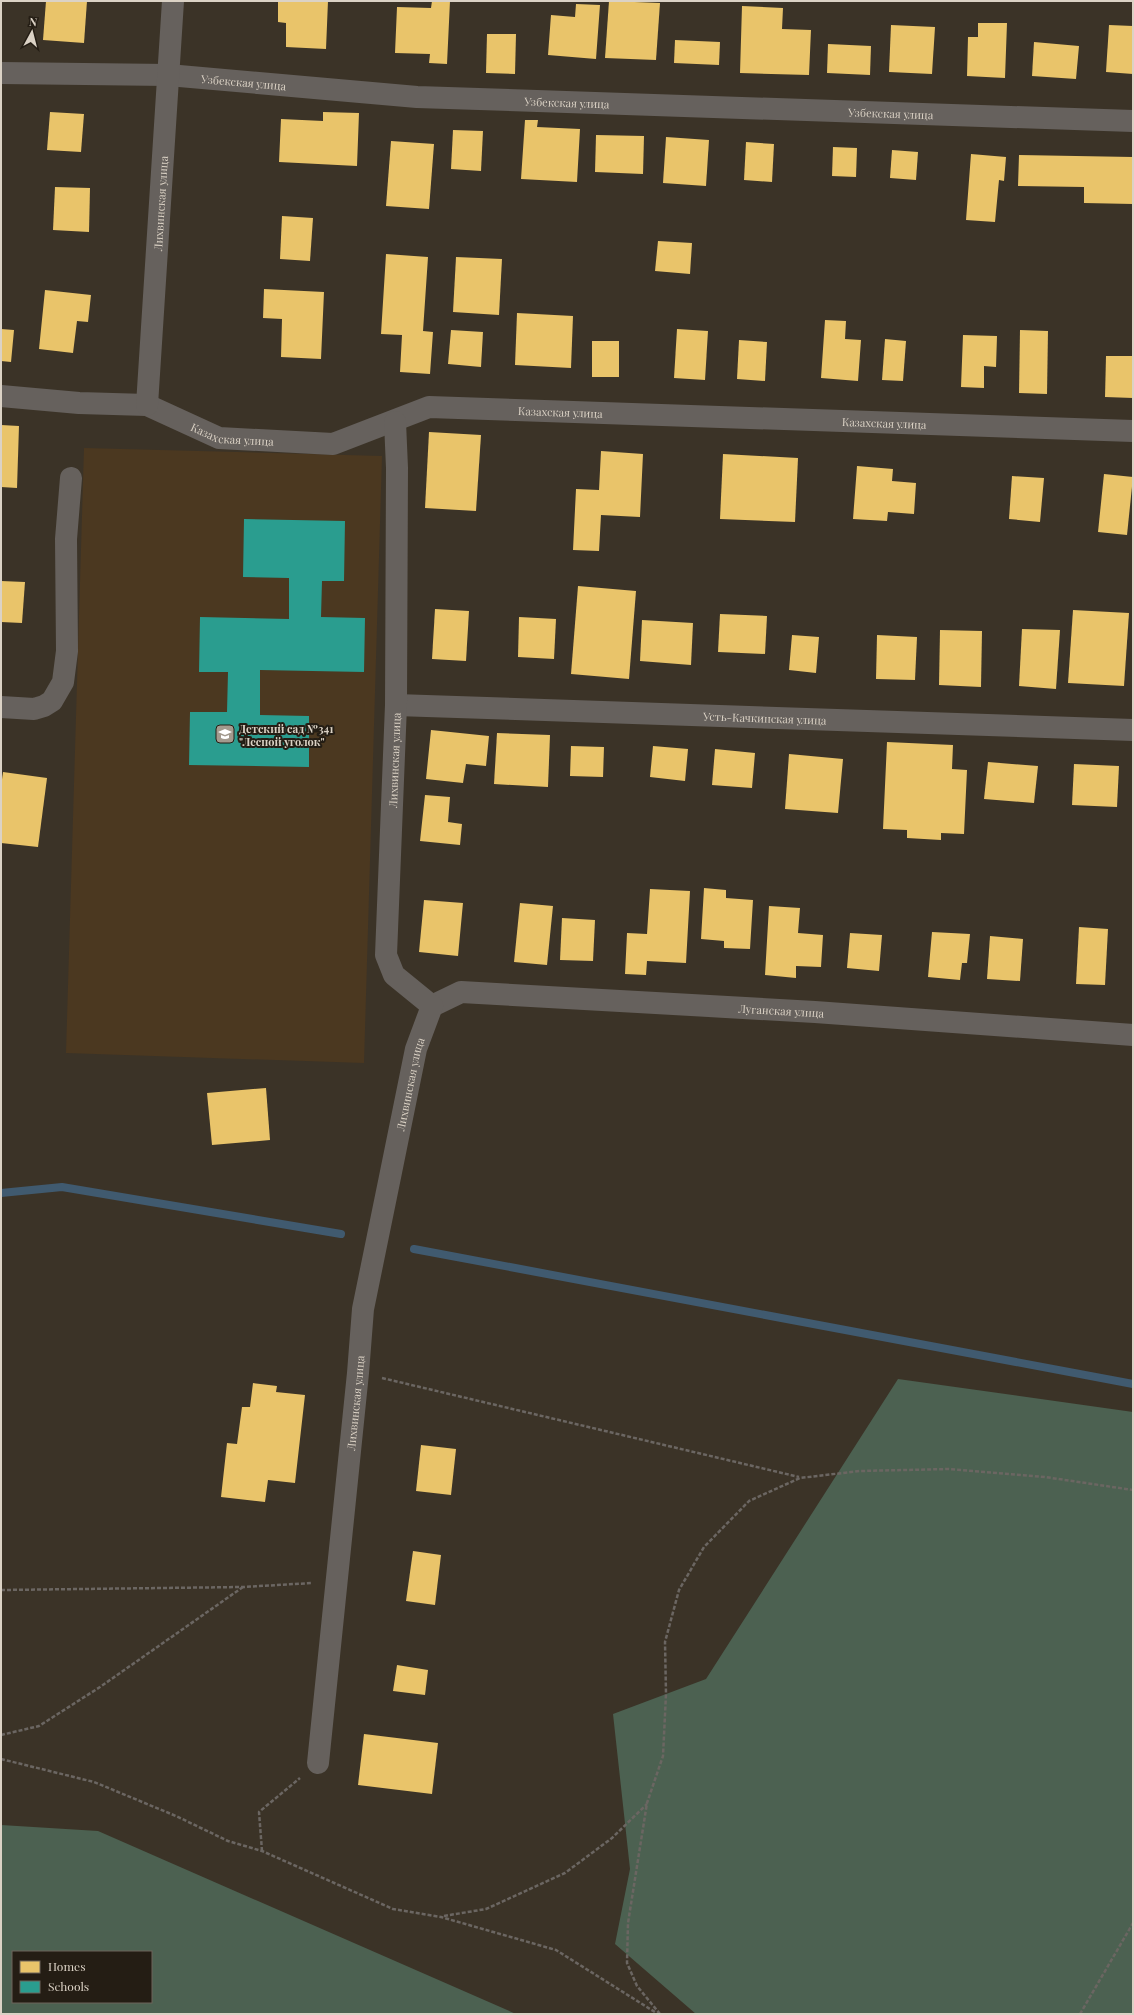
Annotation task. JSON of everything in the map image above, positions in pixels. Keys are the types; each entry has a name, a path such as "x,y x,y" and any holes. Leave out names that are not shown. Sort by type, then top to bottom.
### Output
{"street":[{"name":"Лихвинская улица","path":"147,406 173,1"},
{"name":"Узбекская улица","path":"1,73 168,75 417,97 1133,121"},
{"name":"Казахская улица","path":"1,396 79,403 147,406 219,438 333,444 429,408 1133,431"},
{"name":"Лихвинская улица","path":"318,1763 364,1309 416,1049 432,1006 394,975 386,955 396,705 397,468 395,422"},
{"path":"1,707 34,709 44,706 52,701 58,693 66,670 65,552 71,478"},
{"name":"Усть-Качкинская улица","path":"396,705 1133,730"},
{"name":"Луганская улица","path":"432,1006 461,992 815,1012 1133,1035"}],"path":[{"path":"358,1373 800,1478"},
{"path":"659,2014 637,1986 627,1963 628,1923 647,1803 663,1756 666,1694 665,1642 679,1590 704,1547 750,1501 800,1478 860,1471 949,1469 1045,1477 1133,1490"},
{"path":"1,1590 243,1587 337,1581"},
{"path":"1,1735 39,1726 100,1687 243,1587"},
{"path":"1,1759 94,1782 176,1816 228,1841 262,1852 394,1909 441,1917 556,1950 659,2014"},
{"path":"262,1852 259,1812 318,1763"},
{"path":"441,1917 486,1909 565,1873 612,1838 647,1803"},
{"path":"1080,2014 1133,1923"}],"shaded area":[{"name":"Детский сад №341 \"Лесной уголок\"","path":"84,448 382,456 364,1063 66,1053"}],"green space":[{"path":"898,1379 1133,1412 1133,2014 696,2014 615,1944 630,1869 613,1714 706,1679"},
{"path":"1,1825 98,1831 516,2014 1,2014"}],"building: Homes":[{"path":"46,1 87,1 84,43 43,40"},
{"path":"278,1 328,1 326,49 286,47 286,23 278,22"},
{"path":"432,1 450,1 447,64 429,63 430,54 395,53 397,7 431,8"},
{"path":"609,1 660,3 656,60 605,58"},
{"path":"576,4 600,5 596,59 548,55 551,15 575,17"},
{"path":"742,6 783,8 782,29 811,30 809,75 740,73"},
{"path":"978,23 1007,23 1005,78 967,76 968,37 978,37"},
{"path":"891,25 935,27 932,74 889,72"},
{"path":"1109,25 1133,26 1133,74 1106,72"},
{"path":"487,34 516,34 515,74 486,73"},
{"path":"675,40 720,42 719,65 674,63"},
{"path":"1034,42 1079,46 1076,79 1032,76"},
{"path":"828,44 871,46 870,75 827,73"},
{"path":"50,112 84,114 81,152 47,150"},
{"path":"323,112 359,113 357,166 279,162 281,119 323,121"},
{"path":"525,120 538,120 537,127 580,129 577,182 521,179"},
{"path":"453,130 483,131 481,171 451,169"},
{"path":"596,135 644,136 643,174 595,172"},
{"path":"666,137 709,140 706,186 663,183"},
{"path":"391,141 434,144 429,209 386,206"},
{"path":"746,142 774,144 772,182 744,180"},
{"path":"833,147 857,148 856,177 832,176"},
{"path":"892,150 918,152 916,180 890,178"},
{"path":"971,154 1006,157 1004,181 999,180 995,222 966,220"},
{"path":"1019,155 1133,157 1133,204 1084,203 1084,187 1018,186"},
{"path":"55,187 90,188 89,232 53,230"},
{"path":"282,216 313,218 310,261 280,259"},
{"path":"658,241 692,243 690,274 655,271"},
{"path":"386,254 428,257 423,331 433,332 430,374 400,372 402,335 381,334"},
{"path":"456,257 502,259 499,315 453,312"},
{"path":"264,289 324,292 321,359 281,357 282,319 263,318"},
{"path":"45,290 91,295 88,322 77,321 73,353 39,349"},
{"path":"517,313 573,316 571,368 515,365"},
{"path":"825,320 846,321 845,339 861,340 858,381 821,378"},
{"path":"1,329 14,330 11,362 1,361"},
{"path":"677,329 708,331 705,380 674,378"},
{"path":"451,330 483,332 481,367 448,364"},
{"path":"1020,330 1048,331 1047,394 1019,393"},
{"path":"963,335 997,336 996,367 984,366 984,388 961,387"},
{"path":"885,339 906,341 903,381 882,380"},
{"path":"739,340 767,342 765,381 737,379"},
{"path":"592,341 619,341 619,377 592,377"},
{"path":"1106,356 1133,356 1133,398 1105,397"},
{"path":"1,425 19,426 17,488 1,487"},
{"path":"429,432 481,435 476,511 425,508"},
{"path":"601,451 643,454 640,517 601,515 599,551 573,550 576,489 599,490"},
{"path":"723,454 798,458 795,522 720,519"},
{"path":"857,466 893,469 892,481 916,483 914,514 888,512 887,521 853,519"},
{"path":"1104,474 1133,477 1127,535 1098,532"},
{"path":"1012,476 1044,478 1040,522 1009,519"},
{"path":"1,581 25,582 22,623 1,622"},
{"path":"578,586 636,591 629,679 571,674"},
{"path":"435,609 469,611 466,661 432,659"},
{"path":"1073,610 1129,613 1124,686 1068,683"},
{"path":"720,614 767,616 765,654 718,652"},
{"path":"519,617 556,619 554,659 518,657"},
{"path":"642,620 693,623 691,665 640,661"},
{"path":"1022,629 1060,630 1056,689 1019,686"},
{"path":"940,630 982,631 981,687 939,685"},
{"path":"792,635 819,637 816,673 789,670"},
{"path":"877,635 917,637 915,680 876,679"},
{"path":"431,730 489,736 486,766 466,764 463,783 426,779"},
{"path":"497,733 550,735 548,787 494,784"},
{"path":"887,742 953,745 952,769 967,770 964,834 941,833 941,840 907,838 907,830 883,829"},
{"path":"571,746 604,747 603,777 570,776"},
{"path":"653,746 688,749 685,781 650,777"},
{"path":"715,749 755,753 752,788 712,785"},
{"path":"789,754 843,759 838,813 785,809"},
{"path":"988,762 1038,766 1034,803 984,799"},
{"path":"1074,764 1119,766 1117,807 1072,805"},
{"path":"3,772 47,778 38,847 1,843 1,787"},
{"path":"425,795 450,797 448,822 462,824 460,845 420,841"},
{"path":"704,888 726,890 726,898 753,900 750,949 724,948 724,941 701,939"},
{"path":"650,889 690,891 686,963 647,961 646,975 625,974 627,933 647,934"},
{"path":"424,900 463,903 458,956 419,952"},
{"path":"520,903 553,906 547,965 514,962"},
{"path":"769,906 800,908 798,933 823,935 821,967 796,966 796,978 765,975"},
{"path":"562,918 595,920 593,961 560,960"},
{"path":"1079,927 1108,929 1105,985 1076,984"},
{"path":"932,932 970,934 967,963 962,963 960,980 928,977"},
{"path":"850,933 882,935 879,971 847,968"},
{"path":"990,936 1023,939 1020,981 987,979"},
{"path":"266,1088 270,1140 212,1145 207,1093"},
{"path":"253,1383 277,1386 276,1392 305,1395 295,1483 268,1480 265,1502 221,1497 227,1443 237,1444 242,1407 250,1407"},
{"path":"421,1445 456,1449 451,1495 416,1491"},
{"path":"413,1551 441,1555 435,1605 406,1601"},
{"path":"397,1665 428,1670 425,1695 393,1691"},
{"path":"364,1734 438,1743 432,1794 358,1785"}],"building: Schools":[{"path":"244,519 345,521 344,581 322,581 321,617 365,618 364,672 260,670 260,715 309,716 309,767 189,765 190,712 227,712 228,672 199,672 200,617 289,619 289,578 243,577"}],"waterway":[{"path":"1,1193 62,1187 341,1234"},
{"path":"414,1249 1133,1384"}],"place":[{"name":"Детский сад №341 \"Лесной уголок\"","path":"225,734"}]}
